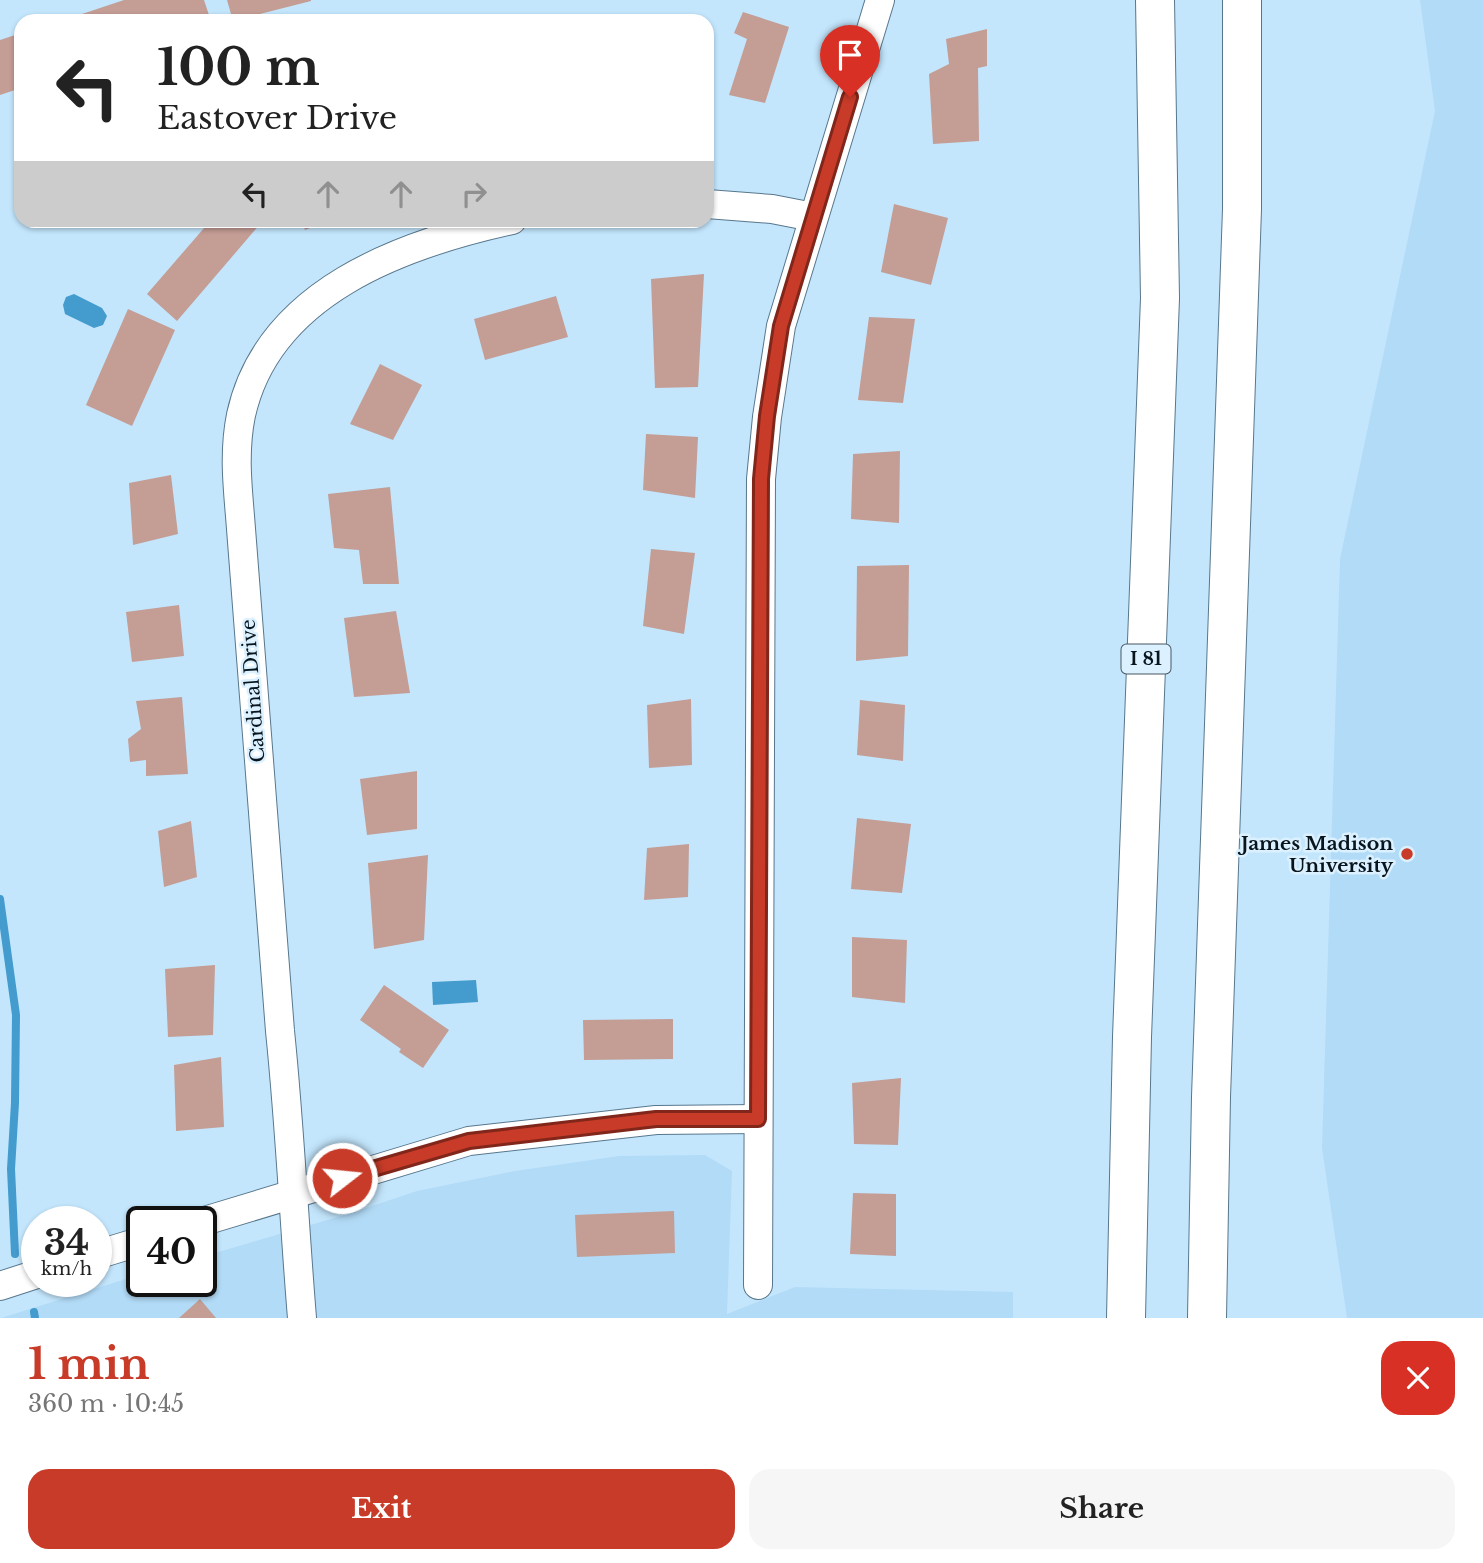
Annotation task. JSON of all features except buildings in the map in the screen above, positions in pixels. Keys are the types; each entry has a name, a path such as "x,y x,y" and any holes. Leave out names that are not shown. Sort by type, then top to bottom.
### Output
{"highway":[{"name":"I 81","path":"1126,1318 1132,1037 1160,298 1155,0"},
{"path":"1207,1318 1211,1097 1242,209 1242,0"}],"street":[{"path":"758,1285 761,479 767,416 781,326 880,0"},
{"path":"714,205 772,209 813,217"},
{"name":"Cardinal Drive","path":"302,1318 288,1107 240,516 237,445 241,417 251,383 268,351 290,323 323,295 388,260 446,238 483,228"},
{"path":"217,1217 469,1141 656,1119 758,1119"},
{"path":"0,1286 21,1279"}],"shaded area":[{"name":"James Madison University","path":"1420,0 1483,0 1483,1318 1347,1318 1322,1148 1340,559 1435,111"},
{"path":"705,1155 732,1171 727,1314 795,1287 1013,1292 1013,1318 1,1318 68,1297 112,1297 112,1283 126,1279 126,1297 217,1297 217,1252 417,1191 515,1171 619,1156"}],"water":[{"path":"74,294 102,308 107,316 103,325 94,328 65,314 63,305 66,297"},
{"path":"476,980 478,1002 433,1005 432,982"}],"waterway":[{"path":"0,899 16,1015 11,1169 15,1254"},
{"path":"34,1312 35,1318"}],"place":[{"name":"James Madison University","path":"1407,854"}],"route":[{"path":"342,1178 469,1141 656,1119 758,1119 761,479 767,416 781,326 850,97"}]}
